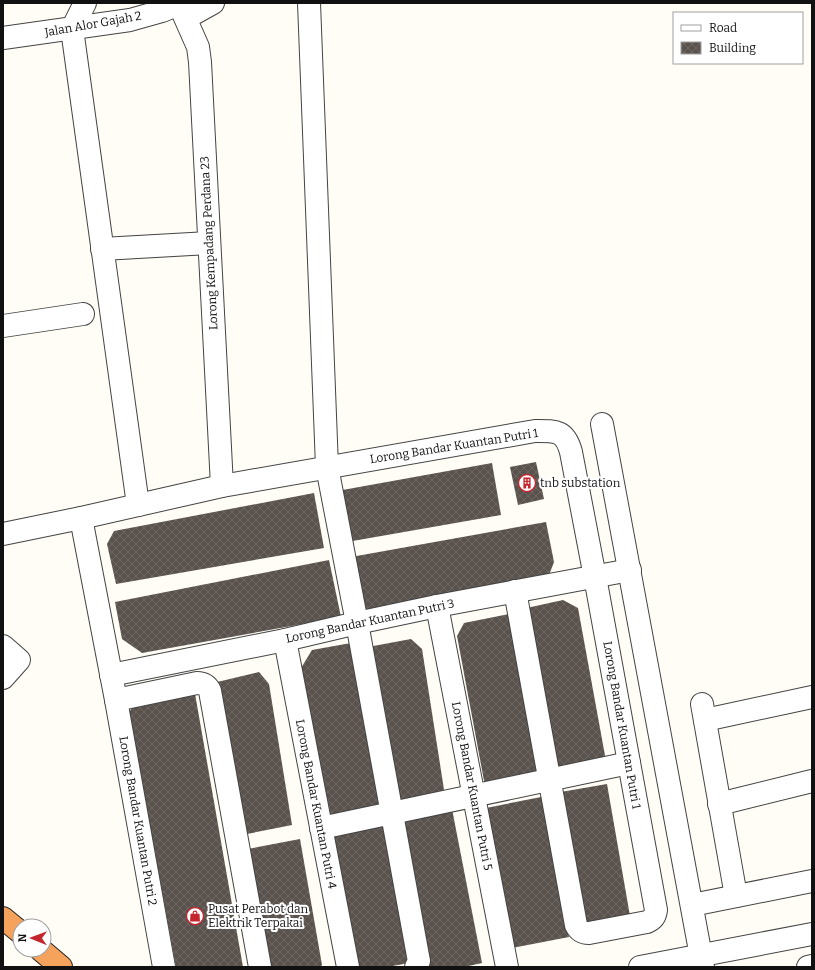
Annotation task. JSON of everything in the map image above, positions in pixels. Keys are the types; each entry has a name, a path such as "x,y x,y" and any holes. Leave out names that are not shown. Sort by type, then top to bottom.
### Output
{"highway":[{"path":"3,918 12,925"},
{"path":"50,958 61,967"}],"street":[{"path":"85,3 72,29 138,505"},
{"name":"Jalan Alor Gajah 2","path":"3,38 130,20 162,11 213,3"},
{"path":"309,3 327,467 419,961 416,967"},
{"name":"Lorong Kempadang Perdana 23","path":"182,8 198,47 200,62 222,486"},
{"path":"102,249 209,244"},
{"path":"3,326 83,314"},
{"path":"602,424 702,961"},
{"name":"Lorong Bandar Kuantan Putri 1","path":"3,534 222,486 535,431 560,433 568,442 595,577 656,910 652,920 588,933 583,933 578,929 550,780"},
{"name":"Lorong Bandar Kuantan Putri 2","path":"81,518 116,700 164,967"},
{"name":"Lorong Bandar Kuantan Putri 3","path":"111,675 285,640 357,622 630,570"},
{"path":"515,591 550,780"},
{"name":"Lorong Bandar Kuantan Putri 5","path":"437,606 507,967"},
{"name":"Lorong Bandar Kuantan Putri 4","path":"285,640 348,967"},
{"path":"3,646 18,660 3,678"},
{"path":"198,658 203,683"},
{"path":"116,700 198,682 208,686 260,967"},
{"path":"736,896 703,712 812,697"},
{"path":"321,828 474,797 629,763"},
{"path":"719,804 812,782"},
{"path":"692,905 812,881"},
{"path":"640,967 702,961 812,934"},
{"path":"808,967 812,966"}],"building":[{"name":"tnb substation","path":"536,462 544,499 518,505 510,467"},
{"path":"492,463 501,515 347,542 337,491"},
{"path":"314,493 324,548 116,584 107,544 114,531"},
{"path":"546,522 554,562 548,578 362,611 351,557"},
{"path":"329,560 341,617 142,653 122,639 115,602"},
{"path":"563,600 578,608 606,761 552,772 522,609"},
{"path":"509,614 539,775 485,786 457,636 464,623"},
{"path":"411,639 422,649 445,796 399,805 368,647"},
{"path":"351,643 379,806 331,817 301,668 312,650"},
{"path":"259,672 269,684 292,825 242,835 213,683"},
{"path":"194,688 243,967 176,967 129,712 141,697"},
{"path":"607,784 630,916 579,924 555,793"},
{"path":"541,797 569,937 512,948 486,808"},
{"path":"452,809 482,963 464,967 428,967 401,821"},
{"path":"384,825 409,963 387,967 359,967 334,837"},
{"path":"300,839 322,965 320,967 270,967 248,849"}],"place":[{"name":"tnb substation","path":"527,483"},
{"name":"Pusat Perabot dan Elektrik Terpakai","path":"195,916"}]}
